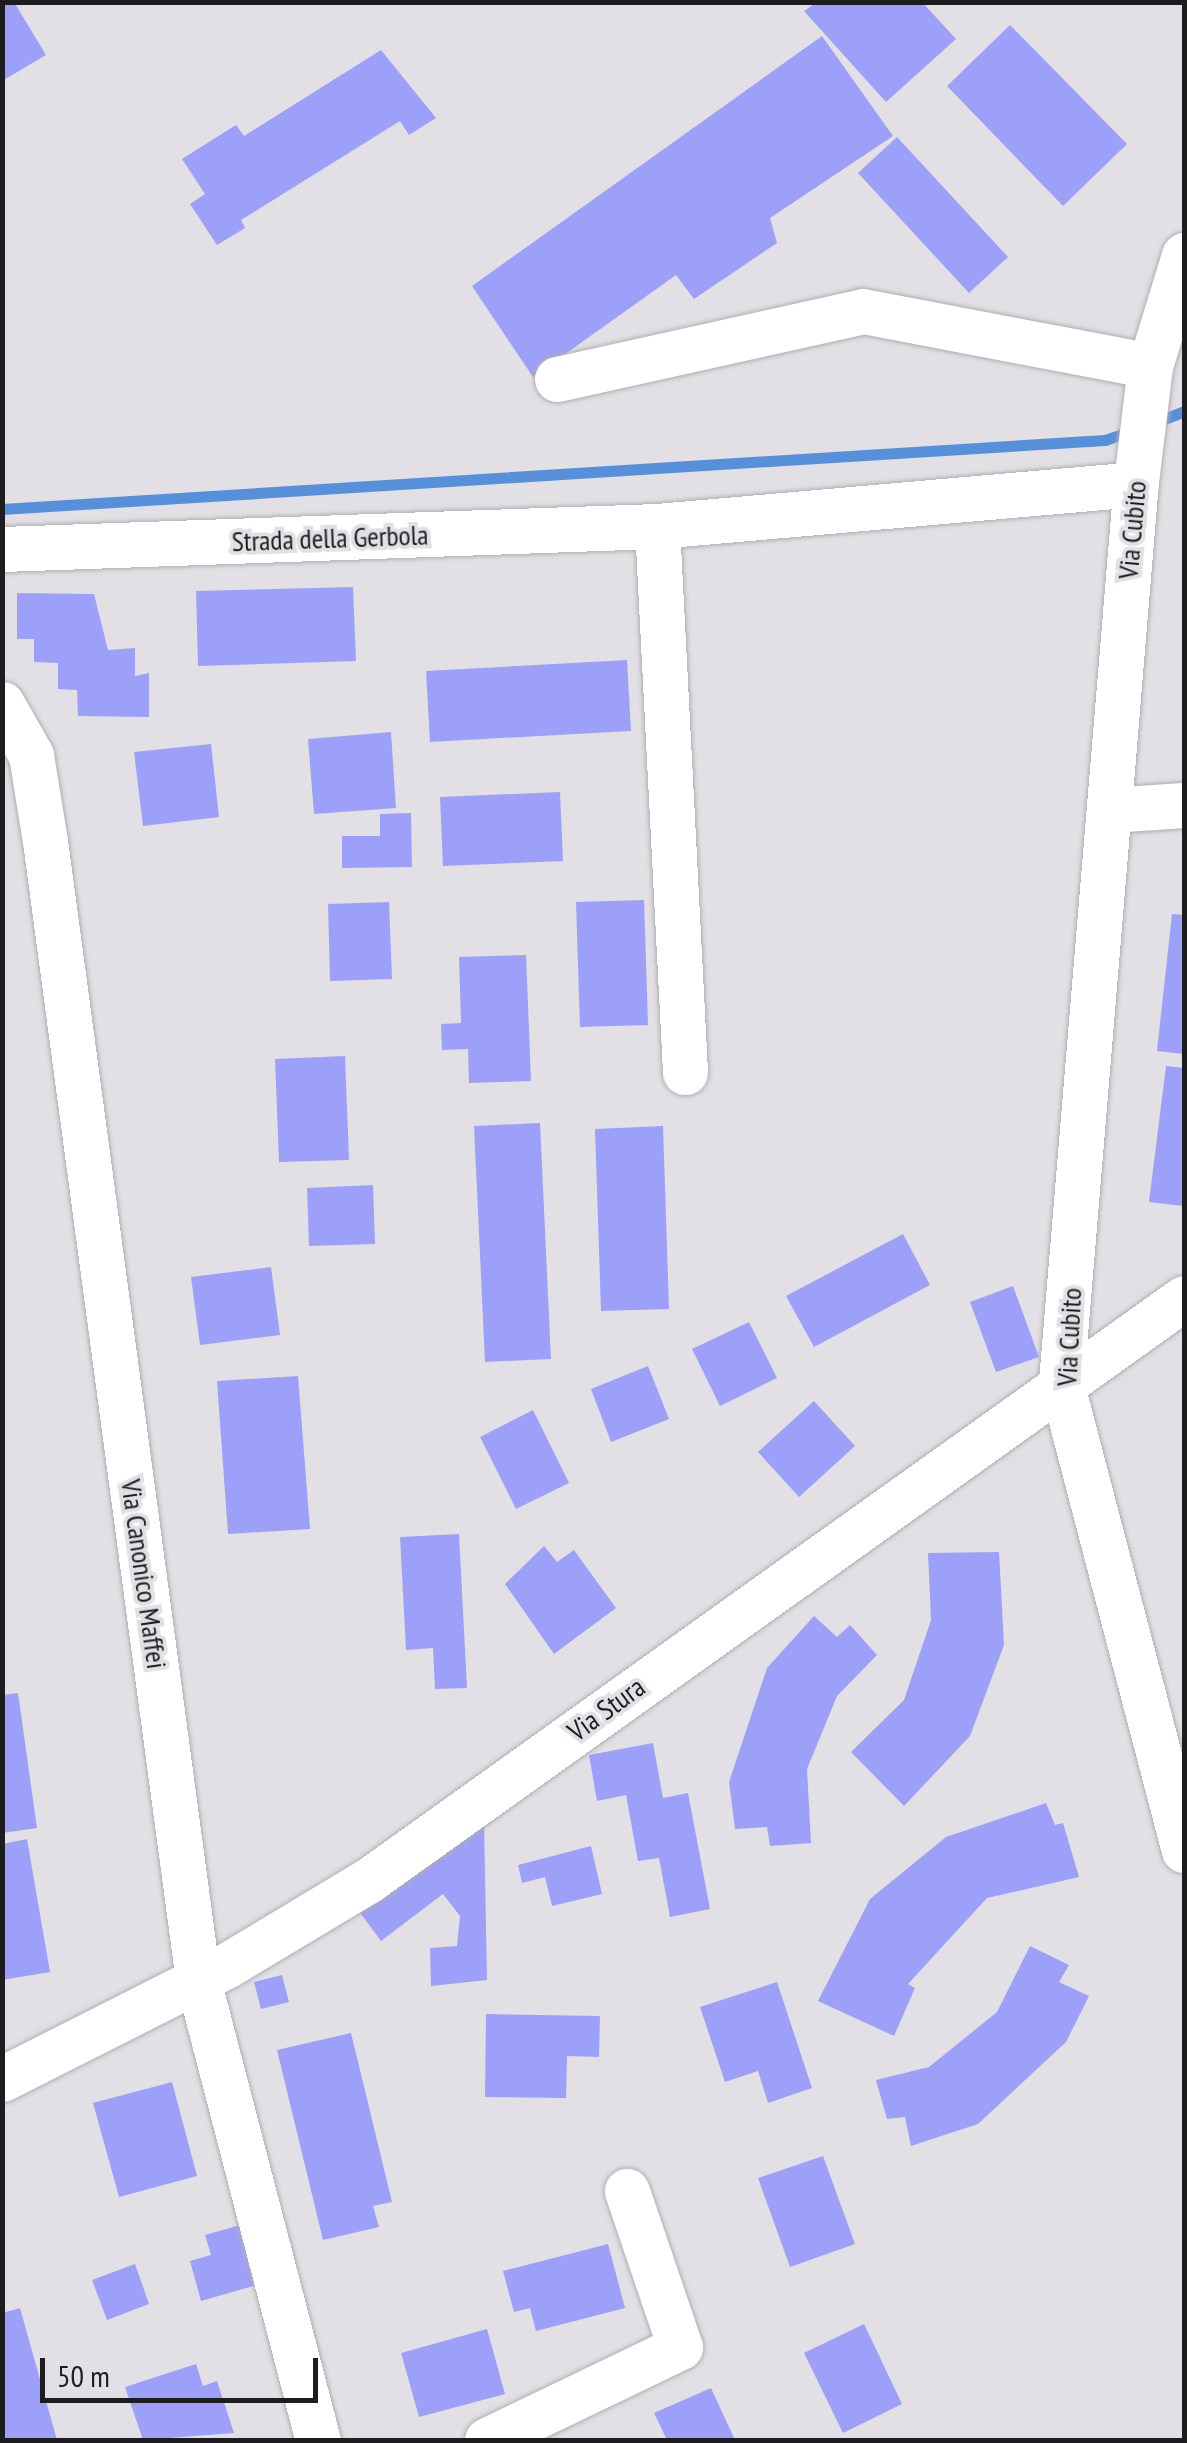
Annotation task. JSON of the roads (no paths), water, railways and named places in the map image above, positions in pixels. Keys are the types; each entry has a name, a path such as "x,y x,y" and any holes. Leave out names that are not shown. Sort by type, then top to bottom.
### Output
{"street":[{"name":"Via Cubito","path":"1184,255 1149,376 1136,483 1061,1382 1184,1850"},
{"path":"557,379 864,311 1149,376"},
{"name":"Strada della Gerbola","path":"2,549 657,526 1136,483"},
{"path":"657,526 686,1072"},
{"name":"Via Canonico Maffei","path":"2,704 30,755 46,841 198,1980 318,2440"},
{"path":"1110,810 1184,806"},
{"name":"Via Stura","path":"2,2079 198,1980 369,1880 1061,1382 1184,1298"},
{"path":"487,2440 680,2347 626,2191"}],"waterway":[{"path":"1156,422 1184,411"},
{"path":"2,509 1105,440 1134,430"}]}
